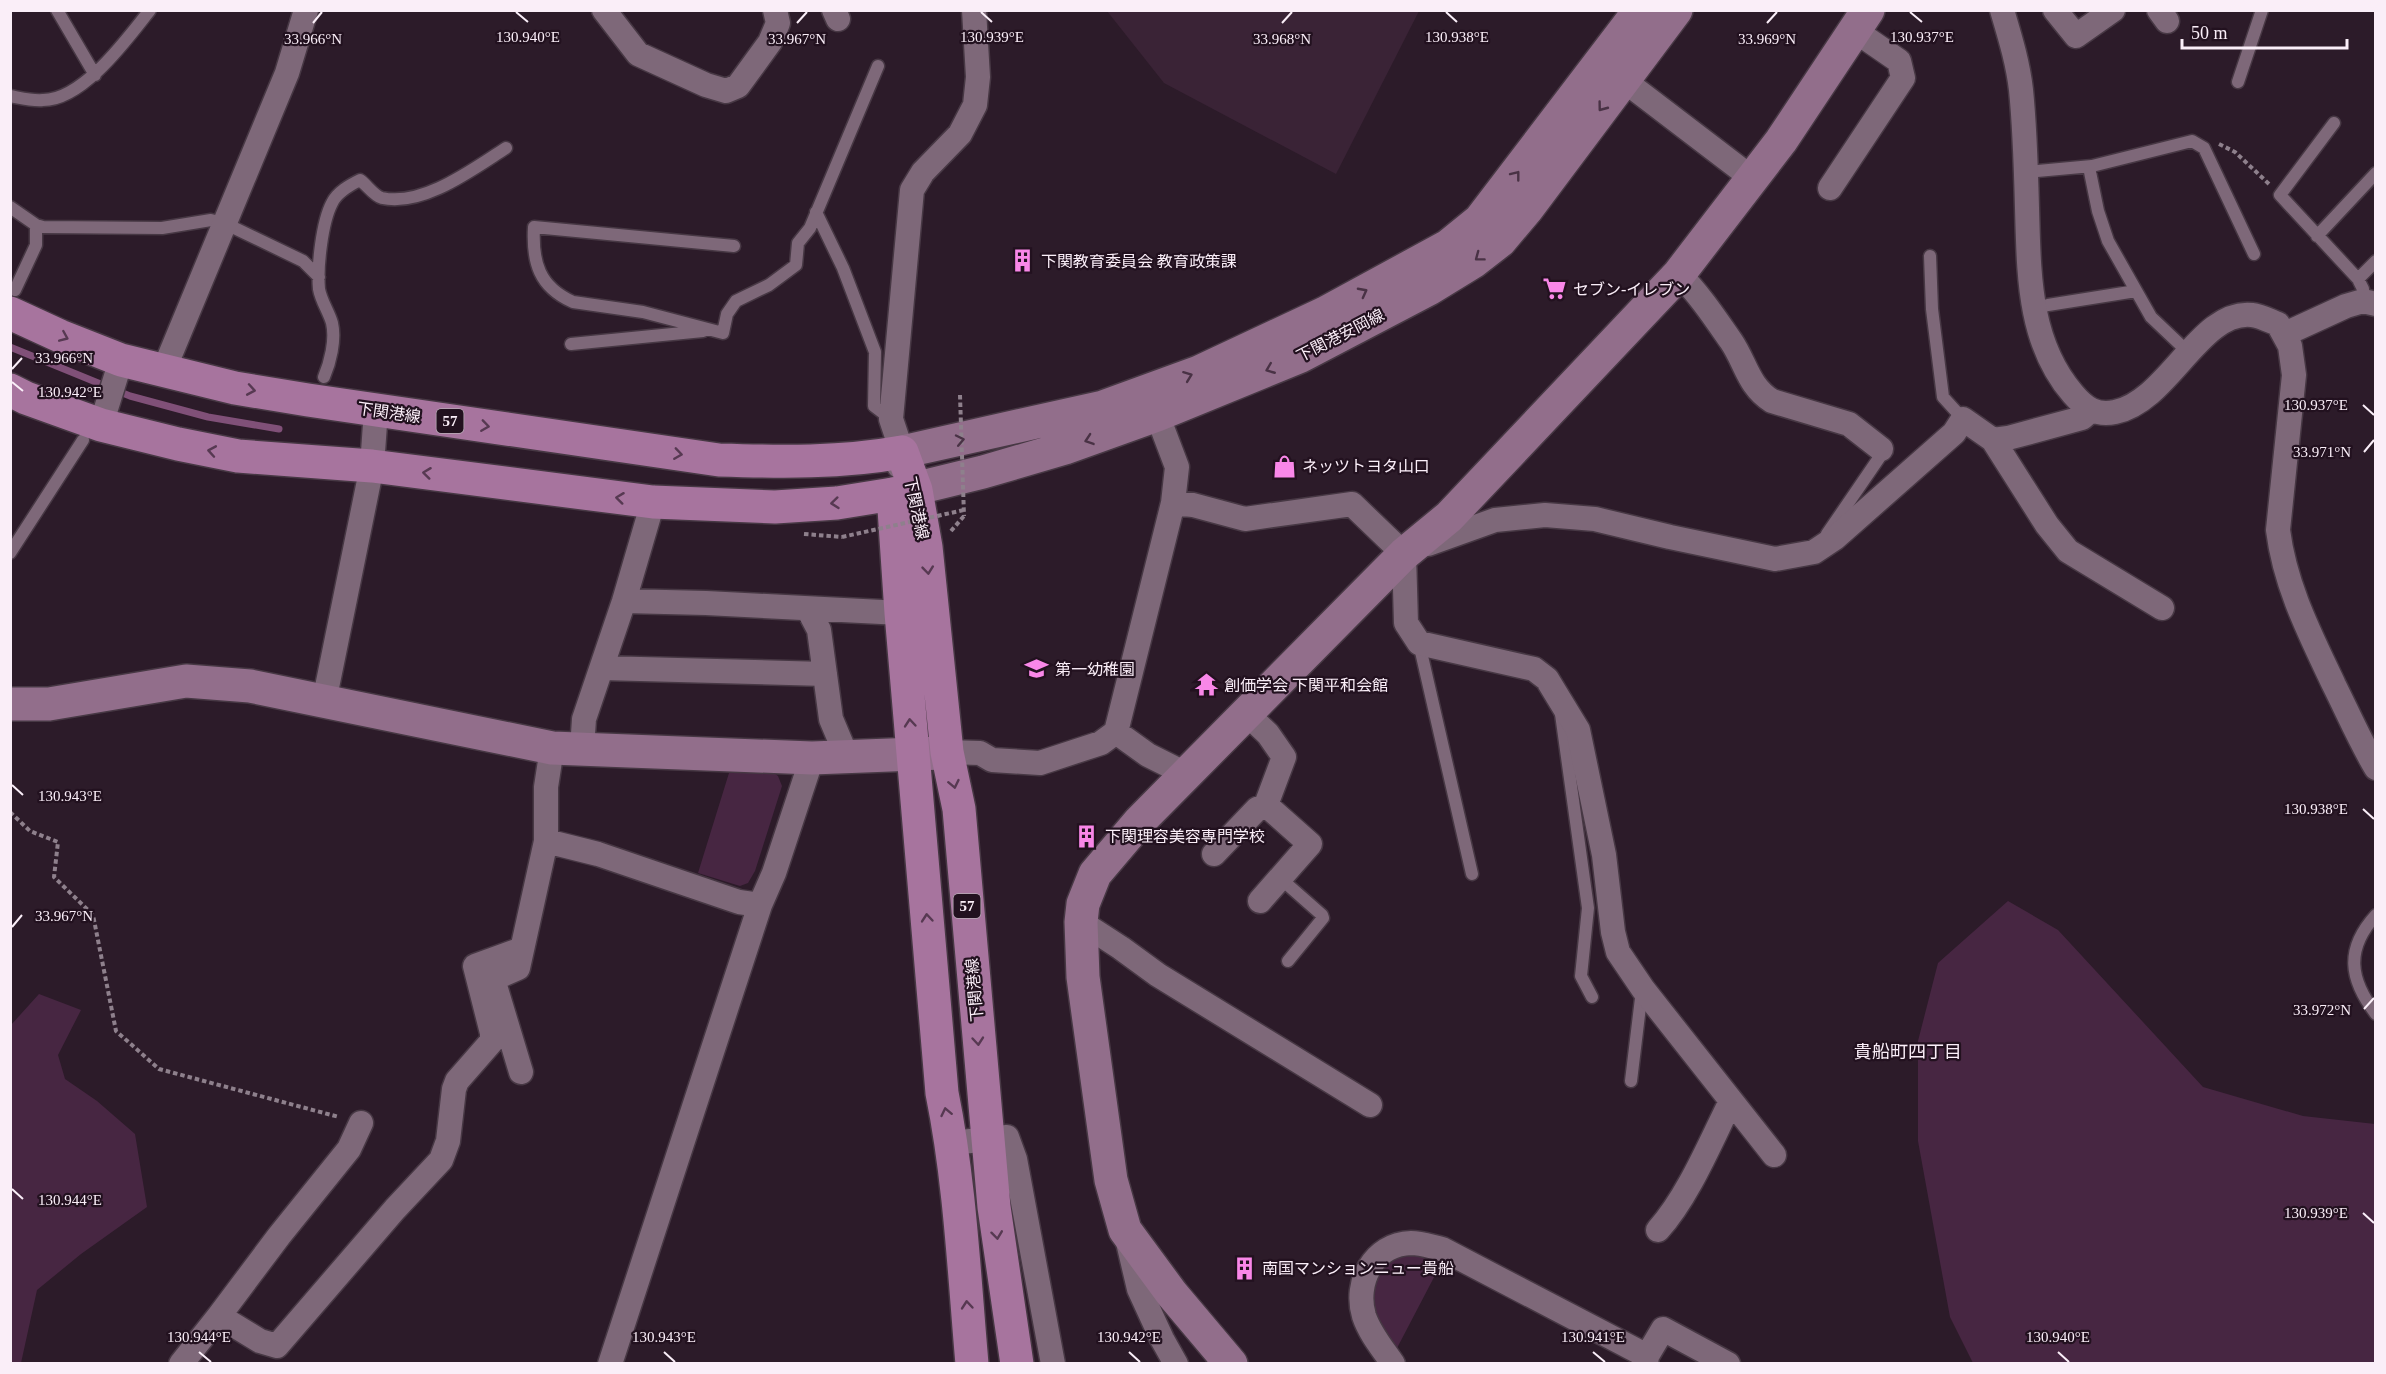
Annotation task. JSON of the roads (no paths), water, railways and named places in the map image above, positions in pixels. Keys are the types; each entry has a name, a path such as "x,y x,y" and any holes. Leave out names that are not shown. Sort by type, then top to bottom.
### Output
{"main road":[{"name":"下関港線","path":"13,302 60,336 119,368 163,372 235,388 718,460 770,462 863,459 902,452 905,492 901,613 942,1093 952,1143 972,1364"},
{"name":"下関港線","path":"10,390 26,398 97,423 207,451 238,456 372,466 653,502 775,507 837,503 905,492"},
{"name":"下関港線","path":"905,492 926,546 947,752 959,809 987,1138 1003,1277 1017,1364"}],"street":[{"path":"163,372 287,73 306,10"},
{"path":"604,10 638,54 706,85 726,91 738,86 770,42 778,23 778,11"},
{"path":"902,452 891,419 912,190 923,172 960,134 975,105 978,77 974,10"},
{"name":"下関港安岡線","path":"905,492 1065,448 1153,403 1199,372 1325,313 1448,246 1480,220 1641,10"},
{"name":"下関港安岡線","path":"902,452 1103,407 1153,403 1301,356 1429,289 1473,262 1500,241 1527,209 1622,79 1676,10"},
{"path":"2002,10 2014,52 2020,90 2029,261 2034,309 2049,359 2072,392 2090,411 2108,414 2123,411 2137,404 2171,375 2215,326 2243,315 2253,315 2278,324 2290,346 2294,375 2278,530 2281,553 2291,590 2304,622 2376,768"},
{"path":"2055,10 2076,36 2113,10"},
{"path":"1176,1364 1139,1289 1111,1180 1083,977 1081,922 1083,904 1095,874 1140,821 1404,554 1449,517 1679,274 1781,141 1861,20 1899,61 1903,78 1830,188"},
{"path":"1622,79 1753,179"},
{"path":"1679,274 1693,288 1732,342 1754,387 1772,401 1849,424 1881,449"},
{"path":"2285,334 2366,295"},
{"path":"97,423 119,368"},
{"path":"10,704 49,704 186,681 250,686 567,748 812,758 947,752 980,753 992,760 1040,763 1101,743 1116,732 1173,503 1177,467 1153,403"},
{"path":"324,702 372,466 376,410"},
{"path":"1993,440 2082,418 2090,411"},
{"path":"1404,554 1457,532 1495,520 1545,515 1595,519 1775,559 1814,552 1835,538 1954,433 1963,419 1993,440 2047,525 2068,550 2162,608"},
{"path":"521,1072 493,979 518,968 546,841 546,787 585,719 624,601 653,502"},
{"path":"1173,503 1193,505 1245,519 1352,504 1404,554 1406,623 1419,643 1534,669 1547,679 1578,730 1604,855 1613,932 1618,952 1643,989 1774,1155"},
{"path":"624,601 901,613"},
{"path":"808,609 819,630 831,719 847,757"},
{"path":"602,668 825,674"},
{"path":"1214,854 1257,809 1266,805 1284,757 1268,734 1247,714"},
{"path":"1116,732 1148,755 1188,775"},
{"path":"610,1364 760,905 812,758"},
{"path":"1260,901 1310,844 1266,805"},
{"path":"546,841 598,854 740,902 760,905"},
{"path":"1081,922 1158,975 1370,1105"},
{"path":"219,1316 260,1341 269,1355 395,1209 441,1160 448,1141 457,1081 492,1041 475,966 522,949"},
{"path":"1658,1230 1668,1220 1731,1101"},
{"path":"181,1364 349,1149 361,1123"},
{"path":"952,1143 1007,1137 1014,1159 1053,1364"},
{"path":"1125,1230 1172,1294 1231,1364"},
{"path":"1393,1364 1364,1316 1360,1293 1365,1274 1373,1261 1383,1252 1410,1243 1443,1249 1647,1360 1663,1329 1728,1364"}],"lane":[{"path":"57,10 95,75"},
{"path":"10,96 54,99 95,75 106,66 150,10"},
{"path":"2238,82 2262,10"},
{"path":"734,246 534,227 536,265 545,282 563,298 573,302 643,312 723,333 726,314 736,301 769,285 792,269 798,258 798,243 810,228 878,66"},
{"path":"2334,123 2280,195 2366,295"},
{"path":"2026,172 2090,166 2192,141 2204,148 2254,254"},
{"path":"324,377 330,363 332,325 319,292 319,277 327,216 332,201 360,180 380,198 401,199 416,196 443,186 506,148"},
{"path":"2090,166 2098,211 2108,241 2151,316 2189,353"},
{"path":"2317,236 2376,173"},
{"path":"10,207 36,225 162,228 212,220 224,223 303,261 319,277"},
{"path":"816,213 843,268 875,352 874,406 891,419"},
{"path":"13,302 36,245 36,225"},
{"path":"1930,256 1932,309 1943,397 1963,419"},
{"path":"2366,295 2376,261"},
{"path":"2034,309 2136,291"},
{"path":"570,344 710,330"},
{"path":"10,553 97,423"},
{"path":"1814,552 1879,458 1881,449"},
{"path":"1419,643 1472,874"},
{"path":"1558,695 1588,908 1581,976 1592,997"},
{"path":"1280,878 1323,918 1288,961"},
{"path":"2376,915 2360,935 2353,963 2360,987 2376,1014"},
{"path":"1631,1081 1640,995 1643,989"}],"waterway":[{"path":"10,347 130,396 208,417 279,429"}],"place":[{"name":"下関教育委員会 教育政策課","path":"1023,261"},
{"name":"セブン-イレブン","path":"1555,289"},
{"name":"ネッツトヨタ山口","path":"1284,466"},
{"name":"第一幼稚園","path":"1037,669"},
{"name":"創価学会 下関平和会館","path":"1206,685"},
{"name":"下関理容美容専門学校","path":"1087,836"},
{"name":"南国マンションニュー貴船","path":"1244,1268"}],"district":[{"name":"貴船町四丁目","path":"1908,1052"}]}
